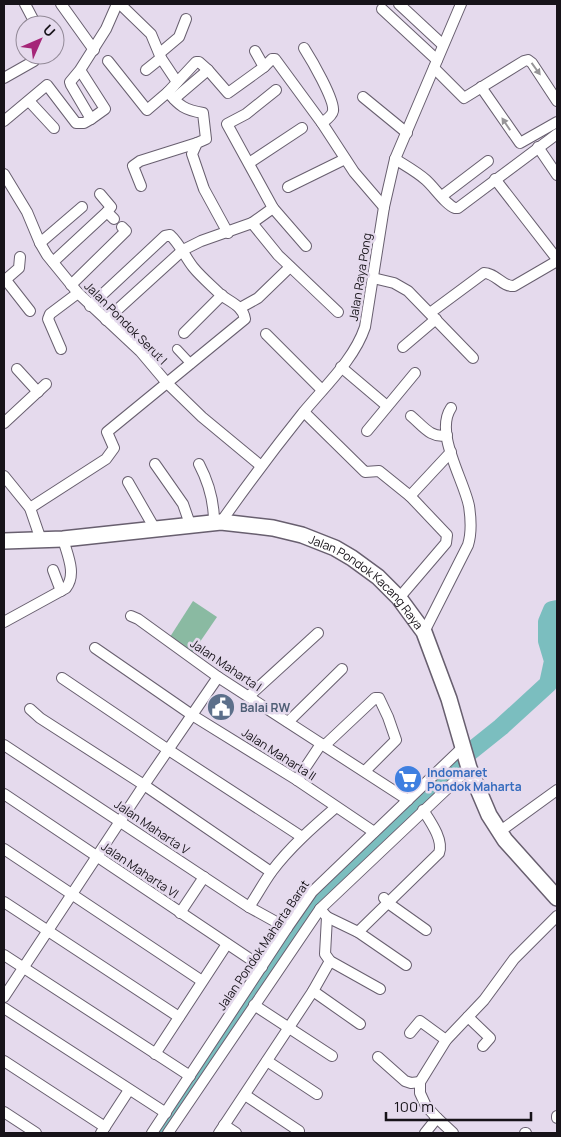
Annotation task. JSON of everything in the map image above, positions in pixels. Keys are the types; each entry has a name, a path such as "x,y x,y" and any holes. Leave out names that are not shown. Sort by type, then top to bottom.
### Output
{"main road":[{"name":"Jalan Pondok Kacang Raya","path":"4,541 63,539 218,522 273,528 316,540 352,558 378,577 399,598 424,632 449,699 465,757 489,816 499,832 557,898"}],"street":[{"path":"25,4 31,15"},
{"path":"61,4 94,50"},
{"path":"91,119 70,82 94,50 118,4 151,34 160,56 177,82"},
{"path":"399,4 443,45"},
{"name":"Jalan Raya Pong","path":"218,522 260,466 341,367 361,338 365,327 384,206 395,159 461,4"},
{"path":"382,9 435,64 464,98 528,60 532,63 557,101"},
{"path":"146,70 179,37 186,19"},
{"path":"304,48 321,78 333,107 331,115 322,123"},
{"path":"255,51 264,67"},
{"path":"171,96 177,82 196,62 199,62 208,70 228,94 264,67 272,58 322,123 362,183 384,206"},
{"path":"108,60 147,110 208,70"},
{"path":"4,78 27,65"},
{"path":"4,121 47,85 76,123 84,123 91,119 105,108 80,70"},
{"path":"481,87 520,143 557,122"},
{"path":"276,90 246,114 227,124 273,208 306,246"},
{"path":"141,186 133,166 140,161 206,139 203,113 190,111 171,96"},
{"path":"363,97 407,133"},
{"path":"29,101 54,128"},
{"path":"249,163 302,128"},
{"path":"395,159 419,174 451,207 458,208 557,134"},
{"path":"197,143 192,154 204,189 228,232"},
{"path":"538,147 557,175"},
{"path":"288,187 346,159"},
{"path":"442,196 488,161"},
{"name":"Jalan Pondok Serut I","path":"4,174 27,212 40,243 75,289 90,306 140,351 167,383 202,417 260,466"},
{"path":"403,348 433,316 484,273 489,273 505,285 514,286 557,260 495,179"},
{"path":"53,262 110,215 111,207 100,194"},
{"path":"40,243 82,207"},
{"path":"106,320 183,250 201,241 252,223 273,208"},
{"path":"252,223 290,267 338,312"},
{"path":"61,349 48,320 50,314 75,289 126,231 122,227"},
{"path":"30,508 106,459 114,448 107,432 245,319 240,308 222,295 193,267 183,250 170,235 165,236 90,306"},
{"path":"20,256 19,268 5,280 30,311"},
{"path":"240,308 258,298 290,267"},
{"path":"372,278 400,286 408,291 473,358"},
{"path":"184,333 222,295"},
{"path":"266,334 322,390"},
{"path":"177,349 191,364"},
{"path":"341,367 386,406"},
{"path":"17,369 38,392"},
{"path":"366,431 415,372"},
{"path":"4,422 46,384"},
{"path":"424,632 471,536 469,506 447,435 446,418 451,408"},
{"path":"304,412 364,470 368,473 376,471 383,473 410,496 447,534 448,539 446,543 399,598"},
{"path":"411,416 434,436 447,435"},
{"path":"410,496 451,452"},
{"path":"156,464 183,504 190,524"},
{"path":"200,464 208,480 218,522"},
{"path":"4,476 30,508 41,540"},
{"path":"128,482 155,529"},
{"path":"4,622 61,591 71,582 72,574 63,539"},
{"path":"52,570 61,591"},
{"name":"Jalan Maharta I","path":"131,616 138,619 218,676 408,800"},
{"path":"249,696 318,633"},
{"name":"Jalan Maharta II","path":"95,648 192,714 297,780 335,808 374,832"},
{"path":"288,722 342,669"},
{"path":"4,997 96,856 218,676"},
{"path":"62,678 302,837"},
{"path":"297,780 323,745 375,698 379,698 396,740 365,772"},
{"path":"30,708 40,718 144,785 271,872"},
{"name":"Jalan Maharta V","path":"4,745 249,907 287,928"},
{"path":"168,1133 254,1005 323,913 423,810 465,757"},
{"name":"Jalan Pondok Maharta Barat","path":"152,1133 312,892 408,800 465,757"},
{"path":"499,832 557,790"},
{"name":"Jalan Maharta VI","path":"4,794 262,967"},
{"path":"249,907 271,872 302,837 335,808"},
{"path":"358,932 386,900 440,850 436,832 423,810"},
{"path":"4,850 202,981"},
{"path":"180,913 204,877"},
{"path":"386,900 426,930"},
{"path":"4,902 179,1017"},
{"path":"323,913 358,932 406,966"},
{"path":"323,913 325,954 330,961 380,990"},
{"path":"453,1133 426,1106 420,1093 420,1082 446,1040 484,1000 514,959 557,916"},
{"path":"155,1054 227,944"},
{"path":"4,955 190,1076"},
{"path":"236,1133 221,1129 289,1028 330,961"},
{"path":"312,991 360,1024"},
{"path":"254,1005 332,1056"},
{"path":"4,1008 166,1113"},
{"path":"468,1017 490,1038 483,1046"},
{"path":"410,1033 420,1021 446,1040"},
{"path":"378,1057 405,1081 411,1083 420,1082"},
{"path":"4,1061 103,1130 129,1090"},
{"path":"267,1061 317,1094"},
{"path":"245,1095 299,1131"},
{"path":"4,1112 36,1133"},
{"path":"425,1133 437,1118"}],"green space":[{"path":"193,601 217,617 191,655 168,640"}],"waterway":[{"path":"159,1133 314,900 446,771 501,727 548,684 553,661 547,641 547,622 552,610 557,609"}],"place":[{"name":"Balai RW","path":"221,707"},
{"name":"Indomaret Pondok Maharta","path":"408,779"}]}
